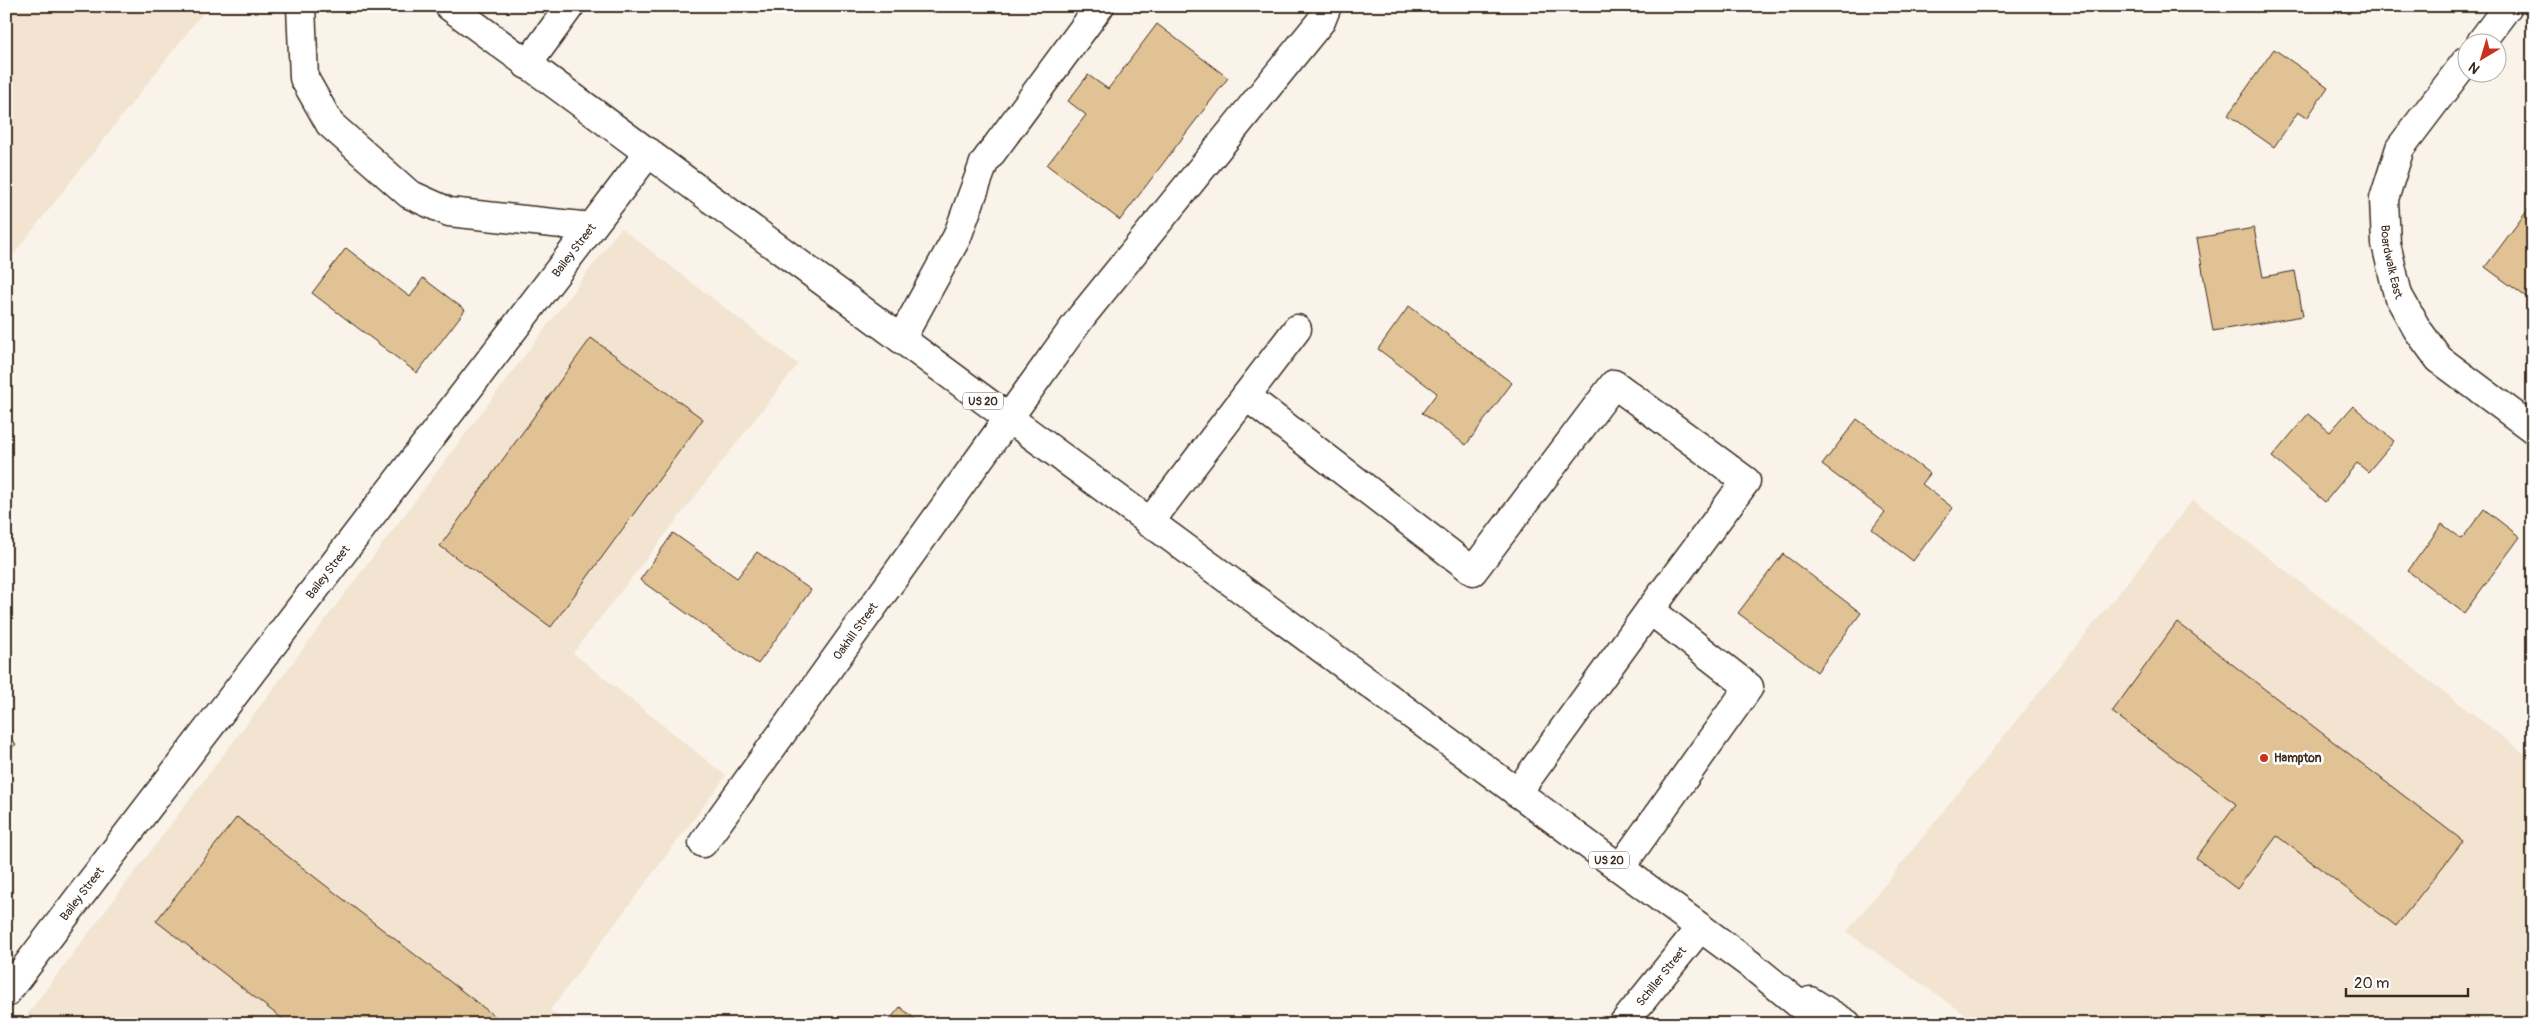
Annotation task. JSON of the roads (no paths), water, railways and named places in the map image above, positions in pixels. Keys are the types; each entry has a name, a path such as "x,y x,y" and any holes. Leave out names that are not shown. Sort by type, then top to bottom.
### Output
{"street":[{"path":"301,6 304,78 330,124 409,194 450,212 591,227"},
{"name":"US 20","path":"449,6 1751,965 1823,1024"},
{"path":"527,65 570,6"},
{"path":"901,339 957,237 984,163 1100,6"},
{"name":"Oakhill Street","path":"702,843 1009,420 1082,316 1321,21 1327,6"},
{"path":"2488,32 2508,6"},
{"name":"Boardwalk East","path":"2456,74 2400,148 2384,199 2386,244 2398,294 2416,329 2439,359 2533,429"},
{"name":"Bailey Street","path":"6,993 649,152"},
{"path":"1149,523 1297,329"},
{"path":"1246,396 1473,572 1614,384 1746,481 1518,793"},
{"path":"1620,868 1748,687 1650,610"},
{"name":"Schiller Street","path":"1623,1024 1700,928"},
{"name":"US 20","path":"1751,965 1847,1024"}],"place":[{"name":"Hampton","path":"2264,758"}]}
